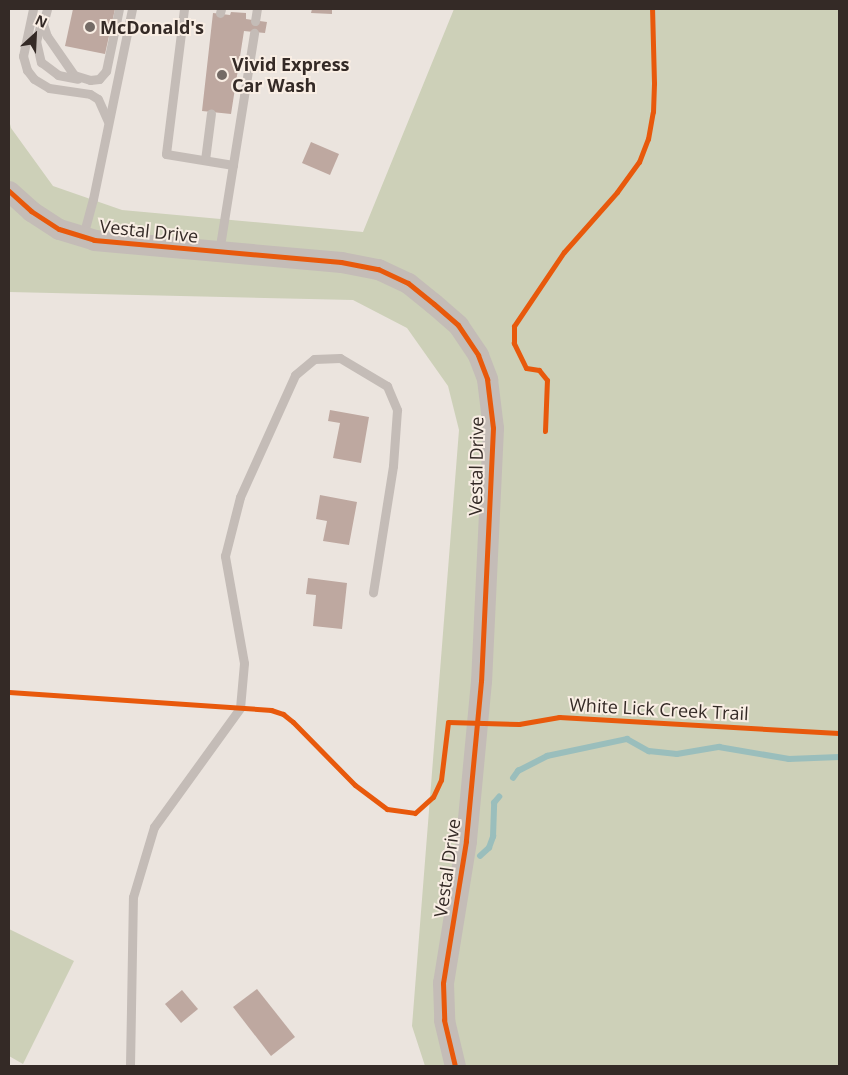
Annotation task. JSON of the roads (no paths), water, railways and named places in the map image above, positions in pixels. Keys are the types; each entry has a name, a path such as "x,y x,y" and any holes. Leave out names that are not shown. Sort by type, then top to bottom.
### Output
{"street":[{"name":"Vestal Drive","path":"9,192 31,211 59,229 94,240 342,262 378,269 408,283 458,325 478,355 487,379 494,428 481,681 466,841 444,983 444,1020 455,1066"}],"lane":[{"path":"33,9 23,56 27,70 34,79 48,88 90,94 98,99 108,122"},
{"path":"46,9 43,24 47,36 74,75 84,79"},
{"path":"46,9 39,25 36,41 41,62 58,75 99,79 106,72 119,9"},
{"path":"83,236 132,9"},
{"path":"184,9 166,154 233,166"},
{"path":"255,21 257,9"},
{"path":"219,252 254,33"},
{"path":"205,160 211,113"},
{"path":"130,1066 134,897 154,827 240,708 244,663 225,556 240,497 295,375 314,359 340,358 387,386 397,410 393,466 373,592"}],"waterway":[{"path":"513,778 518,771 547,756 627,739 649,751 677,754 719,747 789,759 839,757"},
{"path":"480,856 489,848 493,837 494,803 499,797"}],"place":[{"name":"McDonald's","path":"90,27"},
{"name":"Vivid Express Car Wash","path":"222,75"}]}
